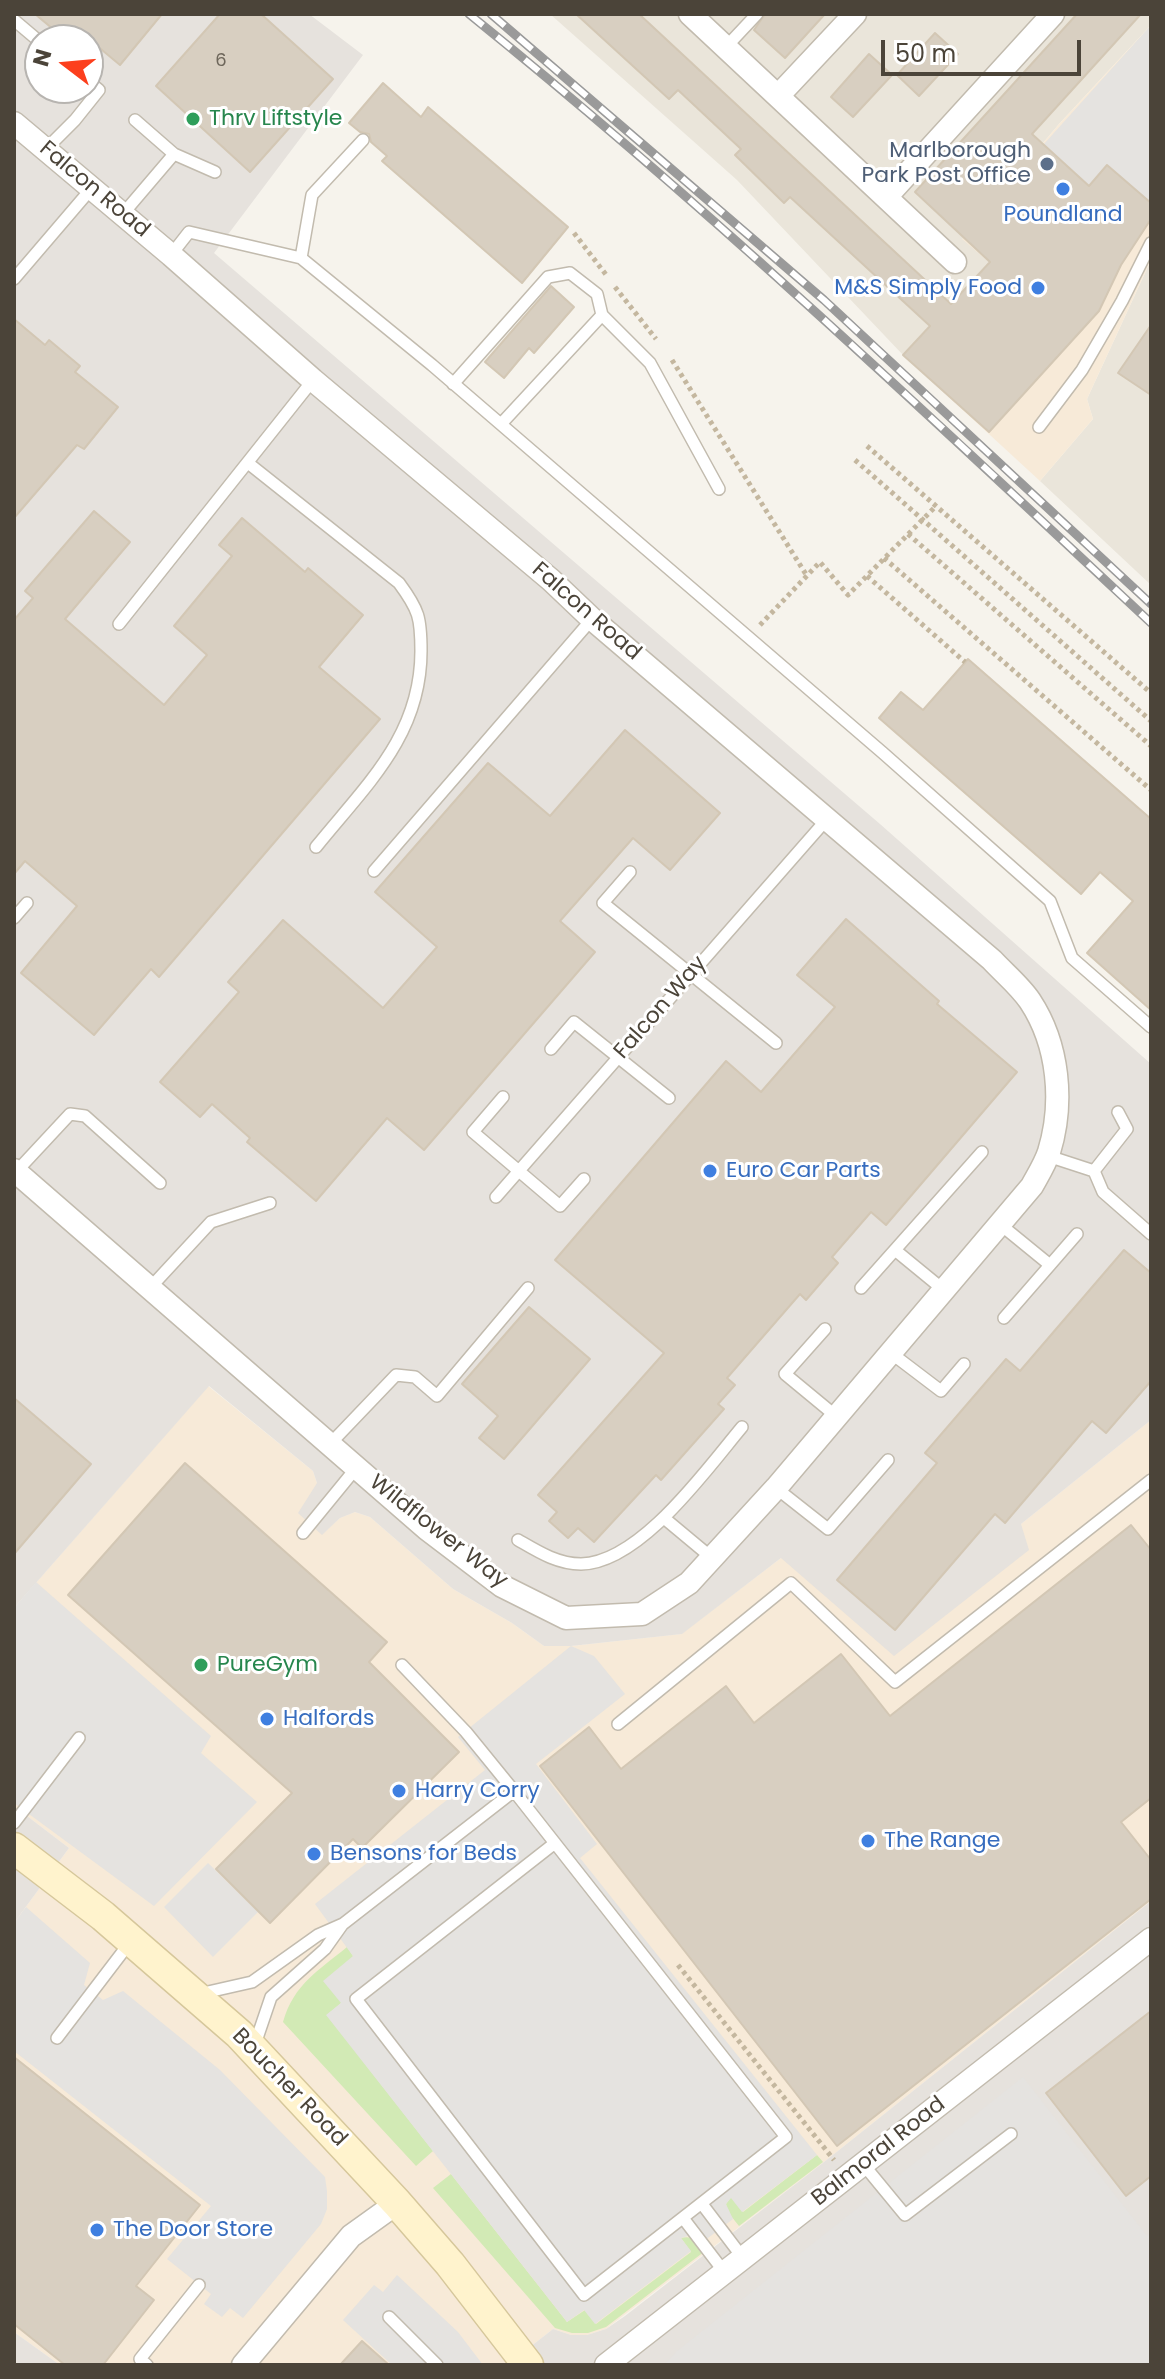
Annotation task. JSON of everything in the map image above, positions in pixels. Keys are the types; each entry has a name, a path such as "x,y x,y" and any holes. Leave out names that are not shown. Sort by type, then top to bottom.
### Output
{"street":[{"path":"690,14 955,262"},
{"path":"778,96 855,14"},
{"path":"886,197 1053,14"},
{"name":"Falcon Road","path":"14,123 992,960 1030,1000 1053,1047 1057,1087 1055,1127 1048,1156"},
{"name":"Wildflower Way","path":"15,1171 427,1529 502,1586 566,1618 642,1614 689,1583 776,1488 1001,1225 1032,1186 1048,1156"},
{"name":"Boucher Road","path":"14,1848 103,1916 253,2049 397,2203 450,2264 528,2365"},
{"name":"Balmoral Road","path":"606,2365 1151,1939"},
{"path":"243,2365 351,2236 397,2203"}],"lane":[{"path":"726,47 757,14"},
{"path":"45,150 86,104"},
{"path":"135,120 174,154 215,172"},
{"path":"301,258 312,195 363,140"},
{"path":"122,215 174,154"},
{"path":"14,279 91,189"},
{"path":"171,255 189,232 301,258 501,424 1050,901 1072,958 1151,1027"},
{"path":"1039,427 1082,370 1151,243"},
{"path":"453,384 548,277 570,273 597,294 602,315 650,363 719,489"},
{"path":"501,424 602,315"},
{"path":"119,624 313,380"},
{"path":"248,463 399,583 416,606 421,628 419,685 412,714 388,758 316,847"},
{"path":"374,871 592,619"},
{"name":"Falcon Way","path":"496,1197 827,819"},
{"path":"630,872 603,903 776,1043"},
{"path":"14,918 27,903"},
{"path":"551,1049 574,1022 669,1098"},
{"path":"503,1097 473,1132 560,1206 584,1179"},
{"path":"1094,1171 1127,1129 1118,1112"},
{"path":"15,1171 70,1114 85,1116 160,1183"},
{"path":"861,1288 982,1152"},
{"path":"1048,1156 1094,1171 1103,1192 1151,1234"},
{"path":"150,1288 211,1222 270,1203"},
{"path":"1001,1225 1050,1265"},
{"path":"1004,1318 1077,1234"},
{"path":"895,1250 945,1291"},
{"path":"330,1444 396,1375 415,1377 437,1396 528,1288"},
{"path":"825,1329 785,1374 837,1417"},
{"path":"891,1353 941,1391 964,1364"},
{"path":"518,1540 549,1558 581,1564 620,1554 664,1518 742,1427"},
{"path":"776,1488 828,1529 888,1460"},
{"path":"303,1533 357,1467"},
{"path":"618,1724 791,1583 895,1682 1151,1480"},
{"path":"664,1518 712,1558"},
{"path":"402,1665 466,1732 514,1791 747,2086 786,2137 584,2295 356,1999 555,1843"},
{"path":"14,1823 79,1738"},
{"path":"194,1996 252,1982 318,1935 343,1924 514,1791"},
{"path":"253,2049 271,1997 325,1949 343,1924"},
{"path":"57,2038 132,1941"},
{"path":"863,2164 905,2215 1011,2134"},
{"path":"702,2204 743,2258"},
{"path":"683,2218 725,2273"},
{"path":"147,2365 140,2359 199,2285"},
{"path":"389,2317 437,2365"}],"path":[{"path":"867,446 1151,693"},
{"path":"855,460 1151,721"},
{"path":"748,637 820,562 848,595 936,506"},
{"path":"908,534 1151,746"},
{"path":"884,558 1151,790"},
{"path":"867,576 965,662"}],"shaded area":[{"path":"14,14 309,14 363,55 214,253 880,824 1151,1064 1151,1420 1021,1524 1029,1550 894,1656 781,1558 682,1634 544,1646 512,1623 453,1589 370,1517 355,1512 340,1518 322,1535 298,1513 317,1483 313,1471 209,1386 14,1608"},
{"path":"550,14 1151,14 1151,25 1059,124 963,238 990,262 903,355 737,180"},
{"name":"M&S Simply Food","path":"1151,25 1151,260 1087,399 1093,419 1040,481 903,355 990,263 962,239 1059,124"},
{"path":"1151,25 1151,203 1107,166 1089,186 1044,144"},
{"path":"1151,260 1151,585 1040,481 1093,419 1087,399"},
{"path":"208,1386 313,1471 322,1534 340,1518 355,1512 370,1517 453,1589 512,1623 544,1646 681,1634 781,1558 1021,1524 1151,1420 1151,1901 824,2162 606,2329 587,2335 571,2335 553,2329 507,2365 60,2365 14,2332 14,1923 69,1848 14,1806 14,1608"},
{"path":"36,1582 211,1736 201,1753 257,1802 154,1906 14,1803 14,1608"},
{"path":"571,1646 594,1656 625,1694 536,1764 597,1844 580,1858 817,2155 742,2212 731,2198 726,2204 733,2219 700,2244 688,2236 681,2238 691,2251 595,2324 584,2310 567,2322 326,2015 341,2003 323,1981 353,1956 315,1904 485,1770 458,1737"},
{"path":"14,1806 69,1848 14,1923"},
{"path":"208,1863 258,1912 213,1957 164,1907"},
{"path":"1151,1901 1151,2365 507,2365 553,2329 571,2335 587,2335 606,2329 625,2316"},
{"path":"26,1907 90,1963 84,1985 103,2000 123,1991 220,2070 325,2177 327,2209 321,2224 243,2318 230,2308 222,2317 204,2304 211,2294 167,2259 211,2206 14,2051 14,1923"},
{"path":"1023,2077 1147,2236 1151,2233 1151,2365 664,2365 677,2351"},
{"path":"397,2275 458,2332 483,2365 392,2365 343,2320 374,2285 383,2292"},
{"path":"14,2332 60,2365 14,2365"}],"green space":[{"path":"347,1947 353,1956 341,2003 327,2015 433,2151 416,2166 283,2022 300,1988"},
{"path":"817,2155 823,2162 739,2226 727,2211 726,2204 731,2197 743,2212"},
{"path":"451,2174 567,2322 585,2310 596,2324 691,2252 681,2238 692,2238 705,2251 606,2327 588,2333 555,2328 433,2188"}],"building":[{"path":"35,14 162,14 120,65 104,52 104,24 47,24"},
{"path":"220,14 261,14 333,79 250,172 156,86"},
{"path":"576,14 639,14 951,304 990,262 915,192 1077,14 1141,14 1032,134 1089,186 1107,165 1151,203 1151,219 1121,265 1099,311 989,432 903,355 930,326 790,197 784,203 735,155 741,149 678,90 669,99"},
{"path":"765,14 825,14 785,58 754,30"},
{"path":"935,33 958,54 919,96 897,75"},
{"path":"869,54 892,75 853,117 831,97"},
{"path":"383,83 421,117 428,107 568,227 522,283 382,161 387,156 371,142 369,134 360,132 349,123"},
{"path":"551,286 574,307 534,353 529,348 504,378 485,362"},
{"path":"14,319 45,345 49,340 80,366 75,372 118,407 84,449 77,445 14,518"},
{"path":"1151,325 1151,395 1118,373"},
{"path":"94,511 130,542 65,619 164,705 207,655 174,626 232,556 219,545 242,518 305,572 308,568 363,615 319,667 380,719 159,977 151,969 94,1035 21,973 77,906 25,861 14,874 14,620 33,598 25,591"},
{"path":"968,659 1151,819 1151,1010 1087,953 1133,901 1100,872 1081,894 879,718 901,692 923,710"},
{"path":"625,730 720,813 670,870 633,838 560,921 595,952 424,1150 387,1118 316,1201 247,1142 250,1138 212,1104 200,1117 160,1082 239,992 228,982 283,920 383,1008 437,947 375,892 488,763 550,816"},
{"path":"846,919 939,1001 937,1004 1017,1072 886,1225 871,1212 832,1257 838,1263 806,1300 800,1294 727,1378 735,1385 718,1404 724,1409 661,1480 656,1475 594,1542 578,1528 568,1538 549,1521 557,1512 538,1495 664,1353 555,1260 726,1061 761,1092 835,1007 797,975"},
{"path":"1124,1250 1151,1273 1151,1381 1106,1433 1092,1421 1005,1523 995,1514 895,1630 837,1580 937,1463 925,1453 1006,1359 1020,1371"},
{"path":"529,1307 590,1359 504,1459 479,1438 498,1416 462,1384"},
{"path":"14,1398 91,1464 14,1554"},
{"path":"185,1463 387,1642 369,1662 459,1752 362,1848 353,1839 270,1923 216,1869 292,1793 68,1595"},
{"name":"The Range","path":"1131,1525 1151,1550 1151,1798 1121,1822 1151,1860 1151,1899 837,2146 540,1766 589,1727 621,1769 726,1686 754,1723 841,1654 890,1716"},
{"path":"1151,2011 1151,2176 1126,2196 1046,2093"},
{"name":"The Door Store","path":"14,2057 200,2205 136,2286 154,2300 103,2365 65,2365 14,2324"},
{"path":"362,2341 389,2365 340,2365"}],"railway":[{"path":"469,14 730,236 900,389 1151,623"},
{"path":"491,14 824,300 1151,604"}],"place":[{"name":"Thrv Liftstyle","path":"193,119"},
{"name":"Marlborough Park Post Office","path":"1047,164"},
{"name":"Poundland","path":"1063,189"},
{"name":"M&S Simply Food","path":"1038,288"},
{"name":"Euro Car Parts","path":"710,1171"},
{"name":"PureGym","path":"201,1665"},
{"name":"Halfords","path":"267,1719"},
{"name":"Harry Corry","path":"399,1791"},
{"name":"The Range","path":"868,1841"},
{"name":"Bensons for Beds","path":"314,1854"},
{"name":"The Door Store","path":"97,2230"}]}
